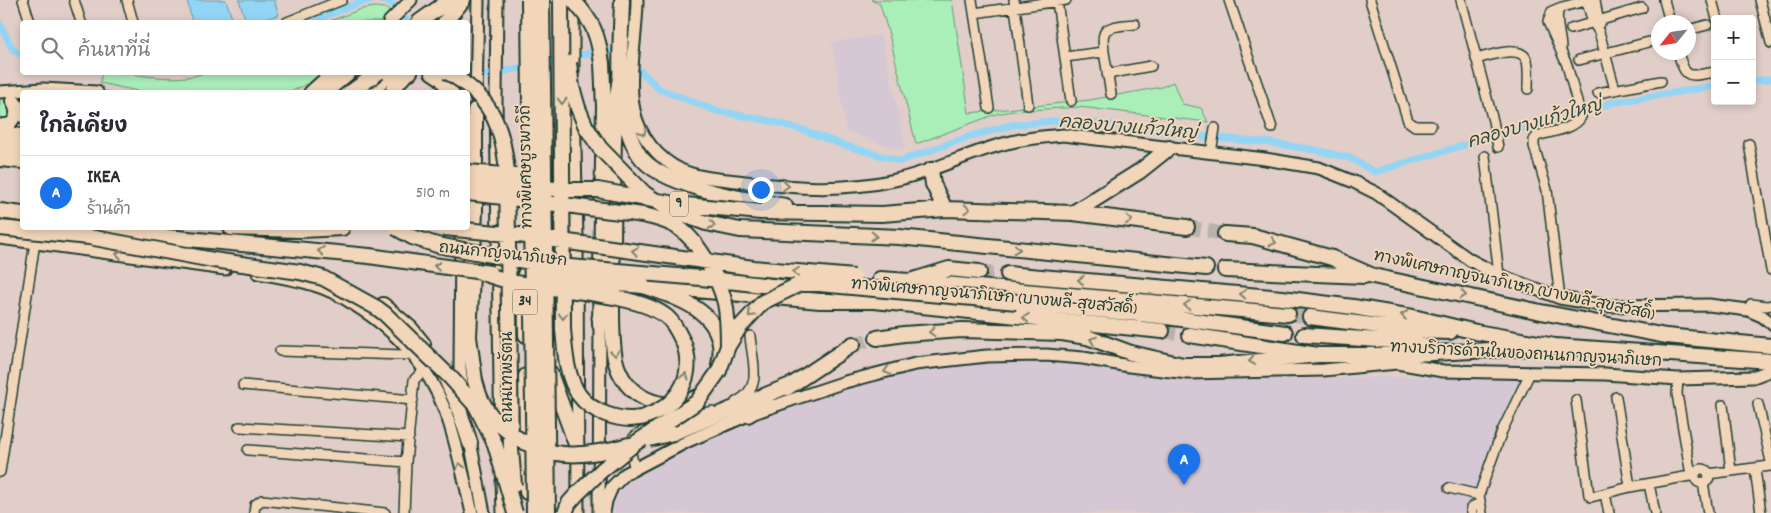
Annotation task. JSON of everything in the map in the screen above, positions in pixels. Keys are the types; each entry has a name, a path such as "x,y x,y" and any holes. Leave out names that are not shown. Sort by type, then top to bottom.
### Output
{"highway":[{"path":"422,20 450,0"},
{"path":"447,20 463,0"},
{"name":"ถนนเทพรัตน","path":"528,0 525,299 528,513"},
{"name":"ทางพิเศษบูรพาวิถี","path":"528,0 534,513"},
{"name":"ทางพิเศษบูรพาวิถี","path":"542,0 550,513"},
{"name":"34","path":"547,0 550,513"},
{"path":"482,273 519,284 538,286 557,289 566,290 623,299 648,306 668,318 681,336 687,354 687,372 682,387 672,403 640,418 618,418 604,414 590,406 579,395 570,377 565,355 563,329 563,290 563,281 563,252 563,242 563,213 563,203 561,0"},
{"path":"568,0 569,68 578,108 586,127 600,148 644,193 670,210 689,218 706,224 740,230 899,237 1206,268"},
{"path":"573,0 586,15 596,32 602,63 604,107 600,325"},
{"path":"622,0 620,77 615,115 612,318 615,360 623,377 635,392 651,402 669,406 683,404 698,398 711,384 720,362 722,352 714,325 699,309 665,293 643,286"},
{"path":"322,90 337,75"},
{"path":"327,90 345,75"},
{"path":"353,90 366,75"},
{"path":"355,90 375,75"},
{"path":"374,90 388,75"},
{"path":"393,90 405,75"},
{"path":"436,75 450,90"},
{"path":"452,75 461,80 486,103 498,123 505,148 507,172 511,449 516,513"},
{"path":"620,77 629,137 641,158 659,172 675,180 703,189 823,212 882,214 945,209 1073,213 1187,226"},
{"path":"12,101 20,112"},
{"path":"475,110 475,211 469,336 475,381 481,400 494,419 507,431 534,448 564,454 592,454 673,433 793,384"},
{"path":"0,134 20,136"},
{"path":"0,146 20,146"},
{"path":"1073,213 1140,171 1169,148"},
{"path":"0,159 18,161"},
{"path":"931,170 933,184 945,209"},
{"path":"470,172 571,181 598,190"},
{"name":"9","path":"470,181 567,190 598,190 675,204 761,212 823,212"},
{"path":"470,193 628,213 656,218 675,226 696,246 717,282 724,303 727,315 728,346 719,371 697,402 634,444 602,470 569,503 565,513"},
{"path":"0,211 20,214"},
{"path":"0,224 20,226"},
{"path":"0,228 89,238 195,257 300,272 323,278 349,292 377,308 451,378 476,406 494,444 516,513"},
{"name":"ถนนกาญจนาภิเษก","path":"50,230 87,234 146,235 369,256 482,273 643,286 763,290"},
{"path":"400,230 438,245 546,265 701,278 763,290"},
{"name":"ถนนกาญจนาภิเษก","path":"465,230 519,235 753,268 880,279"},
{"path":"87,234 134,244 325,275 352,287 390,310 410,328 427,349 446,375 470,443"},
{"name":"ทางพิเศษกาญจนาภิเษก (บางพลี-สุขสวัสดิ์)","path":"1225,234 1253,236 1332,258 1373,276 1541,312 1666,336 1771,346"},
{"name":"ทางพิเศษกาญจนาภิเษก (บางพลี-สุขสวัสดิ์)","path":"880,279 910,281 949,269 979,272"},
{"path":"1225,270 1373,276"},
{"name":"ทางพิเศษกาญจนาภิเษก (บางพลี-สุขสวัสดิ์)","path":"1008,274 1282,298 1413,317 1476,332 1562,347 1770,368"},
{"path":"910,281 1288,314"},
{"name":"ทางพิเศษกาญจนาภิเษก (บางพลี-สุขสวัสดิ์)","path":"728,346 739,328 764,302 800,284 862,287 1092,309 1285,333"},
{"name":"ทางพิเศษกาญจนาภิเษก (บางพลี-สุขสวัสดิ์)","path":"763,290 821,291 874,301 1162,331"},
{"path":"1310,317 1418,331 1476,332"},
{"path":"877,338 962,330 1062,333 1087,337 1131,353 1183,365 1219,365 1318,355"},
{"name":"ทางพิเศษกาญจนาภิเษก (บางพลี-สุขสวัสดิ์)","path":"1304,334 1408,342 1441,351"},
{"name":"ทางพิเศษกาญจนาภิเษก (บางพลี-สุขสวัสดิ์)","path":"1190,335 1318,355 1395,355 1441,351 1562,347"},
{"path":"748,415 853,344"},
{"path":"550,373 577,447"}],"main road":[{"path":"391,20 411,0"},
{"path":"470,145 475,110 478,0"},
{"name":"ถนนเทพรัตน","path":"497,0 496,99 502,513"},
{"path":"573,0 577,239 578,513"},
{"path":"637,0 633,85 634,110 642,132 653,150 666,162 682,171 702,177 816,189 855,187 887,182 931,170 1005,143 1030,138 1063,136 1265,160 1319,168 1354,182 1376,193 1470,260 1499,275 1560,298 1608,306 1709,305 1748,310 1762,316 1771,323"},
{"path":"312,90 329,75"},
{"path":"29,90 73,90"},
{"path":"0,92 20,91"},
{"path":"0,92 12,101 16,112 15,119 10,124 0,125"},
{"path":"461,230 460,368 470,443 484,513"},
{"path":"0,238 272,275 316,285 345,298 371,314 394,332 426,371 445,410 472,513"},
{"path":"577,239 600,325 599,513"},
{"name":"ทางบริการด้านในของถนนกาญจนาภิเษก","path":"604,513 606,501 612,488 625,474 688,441 748,415 845,382 916,364 987,356 1046,355 1083,358 1188,373 1324,370 1397,363 1443,371 1605,374 1678,380 1753,377 1770,368"}],"street":[{"path":"23,0 29,20"},
{"path":"74,0 80,20"},
{"path":"128,0 133,20"},
{"path":"292,20 342,0"},
{"path":"972,0 988,108"},
{"path":"1228,0 1272,128"},
{"path":"1370,0 1408,121 1415,126 1431,126"},
{"path":"1461,0 1498,145"},
{"path":"1560,298 1547,190 1534,146 1534,140 1537,136 1572,126 1582,117 1561,49 1548,22 1552,11 1589,0 1597,21 1615,89"},
{"path":"1664,0 1668,15"},
{"path":"1712,0 1716,15"},
{"path":"1760,0 1771,42"},
{"path":"974,13 1014,4 1061,1 1064,57 1071,101"},
{"path":"1014,4 1028,105"},
{"path":"1571,29 1642,8"},
{"path":"1111,94 1104,52 1104,34 1106,30 1111,28 1135,24"},
{"path":"1696,28 1707,25"},
{"path":"1579,60 1649,42"},
{"path":"1476,59 1511,51 1524,55 1527,61 1528,89"},
{"path":"1064,57 1104,52"},
{"path":"1680,60 1684,72 1687,75 1711,73"},
{"path":"1107,74 1151,66"},
{"path":"1598,93 1662,81"},
{"path":"1211,153 1215,128"},
{"path":"1750,144 1771,270"},
{"path":"1485,156 1499,275"},
{"path":"0,472 35,242"},
{"path":"1748,310 1751,304 1767,306 1771,304"},
{"path":"635,469 630,455 630,444 634,434 722,407 741,399 750,392 753,387 754,377 750,336"},
{"path":"280,351 404,355 412,352"},
{"path":"404,513 406,462 414,380 426,371"},
{"path":"1482,510 1479,495 1502,431 1530,373"},
{"path":"1576,400 1589,495 1591,497 1693,475 1702,469 1708,474 1708,480 1703,482 1697,480 1693,475 1677,394 1678,380"},
{"path":"243,385 413,400"},
{"path":"1616,397 1630,488"},
{"path":"1708,474 1767,468 1770,466 1771,462 1758,404"},
{"path":"1722,405 1731,471"},
{"path":"240,427 409,437"},
{"path":"248,450 406,462"},
{"path":"1755,469 1761,513"},
{"path":"1703,482 1708,513"},
{"path":"1649,484 1656,513"},
{"path":"1449,488 1479,495"},
{"path":"1605,494 1609,513"},
{"path":"254,513 255,505 262,500 330,510 385,513"},
{"path":"1472,513 1473,506 1476,505 1482,510"}],"shaded area":[{"path":"881,35 906,148 898,149 846,131 832,42"},
{"path":"1071,360 1130,373 1191,380 1406,377 1532,372 1490,461 1487,502 1489,513 607,513 614,491 625,480 681,451 811,399 862,382 914,369 961,363"}],"green space":[{"path":"871,0 952,0 969,113 1090,100 1162,87 1173,82 1182,104 1201,108 1208,122 1079,107 1013,111 996,114 916,144 880,4"},
{"path":"385,8 390,12 382,20 333,20 361,9"},
{"path":"101,75 135,75 168,78 197,75 320,75 295,90 133,90 100,83"},
{"path":"57,86 92,90 20,90 20,124 0,122 0,90"}],"water":[{"path":"187,0 226,0 232,20 192,20"},
{"path":"239,0 274,0 279,15 262,20 245,20"}],"waterway":[{"name":"คลองบางแก้วใหญ่","path":"314,20 361,2 372,0"},
{"name":"คลองบางแก้วใหญ่","path":"380,0 390,2 406,20"},
{"name":"คลองบางแก้วใหญ่","path":"0,24 13,50 20,54"},
{"name":"คลองบางแก้วใหญ่","path":"542,63 590,53 613,51 621,57"},
{"name":"คลองบางแก้วใหญ่","path":"630,63 659,89 717,111 771,121 803,130 843,145 900,161 971,136 1012,125 1053,121 1104,124 1195,136 1272,143 1350,158 1375,172 1615,102 1711,87"},
{"name":"คลองบางแก้วใหญ่","path":"470,71 487,75 532,65"},
{"name":"คลองบางแก้วใหญ่","path":"1756,81 1771,79"}],"tunnel":[{"path":"1187,227 1225,234"},
{"path":"979,272 1008,274"},
{"path":"1288,314 1310,317"},
{"path":"1162,331 1190,335"},
{"path":"853,344 877,338"}],"place":[{"name":"IKEA","path":"1184,485"}]}
